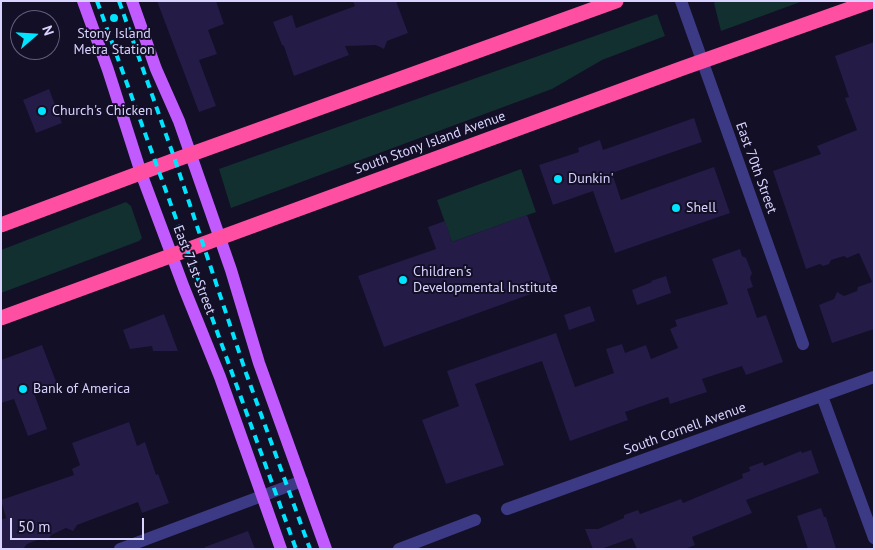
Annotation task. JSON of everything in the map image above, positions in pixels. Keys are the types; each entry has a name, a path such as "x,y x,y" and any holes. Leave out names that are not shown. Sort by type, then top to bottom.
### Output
{"highway":[{"path":"1,225 191,154 616,1"},
{"name":"South Stony Island Avenue","path":"1,318 872,1"}],"main road":[{"name":"East 71st Street","path":"83,1 108,70 141,173 220,377 281,549"},
{"path":"132,1 156,69 180,121 232,270 259,363 326,549"}],"street":[{"name":"East 70th Street","path":"681,1 803,344"},
{"name":"South Cornell Avenue","path":"507,509 874,376"},
{"path":"822,396 874,538"},
{"path":"120,549 302,481"},
{"path":"399,549 475,520"}],"green space":[{"path":"717,1 803,1 721,31 714,3"},
{"path":"657,14 665,36 602,60 552,89 231,208 219,169"},
{"path":"521,169 536,212 452,242 437,200"},
{"path":"126,202 131,206 142,238 139,241 1,293 1,250"}],"building":[{"path":"157,1 216,1 224,24 208,30 217,54 199,60 216,106 199,112"},
{"path":"353,1 396,1 408,33 387,41 384,49 376,45 345,46 349,55 294,76 284,46 273,22 292,15 296,28 355,6"},
{"path":"874,42 874,329 832,343 819,305 834,299 837,292 844,296 857,291 858,287 872,282 859,253 847,258 844,256 831,260 829,264 823,266 820,264 806,269 773,171 821,154 817,146 857,130 845,98 849,97 835,56"},
{"name":"Church's Chicken","path":"49,89 62,123 36,133 23,100"},
{"path":"694,118 702,142 612,173 621,200 714,167 730,213 615,253 593,191 553,205 539,165 579,152 578,148 600,140 603,150"},
{"path":"527,215 553,286 384,347 358,276 436,249 428,227 445,221 452,242"},
{"path":"740,249 752,273 750,278 753,287 747,289 757,318 766,315 783,362 746,375 742,366 702,379 707,392 670,404 668,397 625,412 628,420 570,441 542,361 475,384 504,465 446,484 422,420 459,406 447,371 556,333 575,387 614,373 606,349 622,344 625,353 646,345 651,359 678,348 670,329 677,326 675,320 728,304 712,259"},
{"path":"666,276 671,293 637,305 632,290"},
{"path":"590,306 595,321 569,330 564,315"},
{"path":"164,314 178,351 153,351 152,346 130,349 123,330"},
{"name":"Bank of America","path":"42,345 57,384 34,393 47,429 28,436 14,399 1,403 1,360"},
{"path":"129,422 137,446 145,442 156,475 158,474 169,503 142,513 138,502 77,525 73,531 66,528 51,535 48,541 42,538 27,544 21,549 1,549 1,520 6,518 1,500 74,475 72,469 80,465 72,443"},
{"path":"811,450 819,473 746,500 752,513 692,537 695,545 685,549 637,549 632,538 601,549 593,549 585,529 598,529 638,510 640,514 681,499 683,503 743,478 742,474 750,471 749,467 763,462 764,466 801,451 802,453"},
{"path":"821,508 824,517 826,517 836,549 808,549 797,516"},
{"path":"248,531 255,549 205,549 205,547"}],"railway":[{"path":"97,1 296,549"},
{"path":"119,1 175,160 246,373 310,549"}],"place":[{"name":"Stony Island Metra Station","path":"114,18"},
{"name":"Church's Chicken","path":"42,111"},
{"name":"Dunkin'","path":"558,179"},
{"name":"Shell","path":"676,208"},
{"name":"Children's Developmental Institute","path":"403,280"},
{"name":"Bank of America","path":"23,389"}]}
